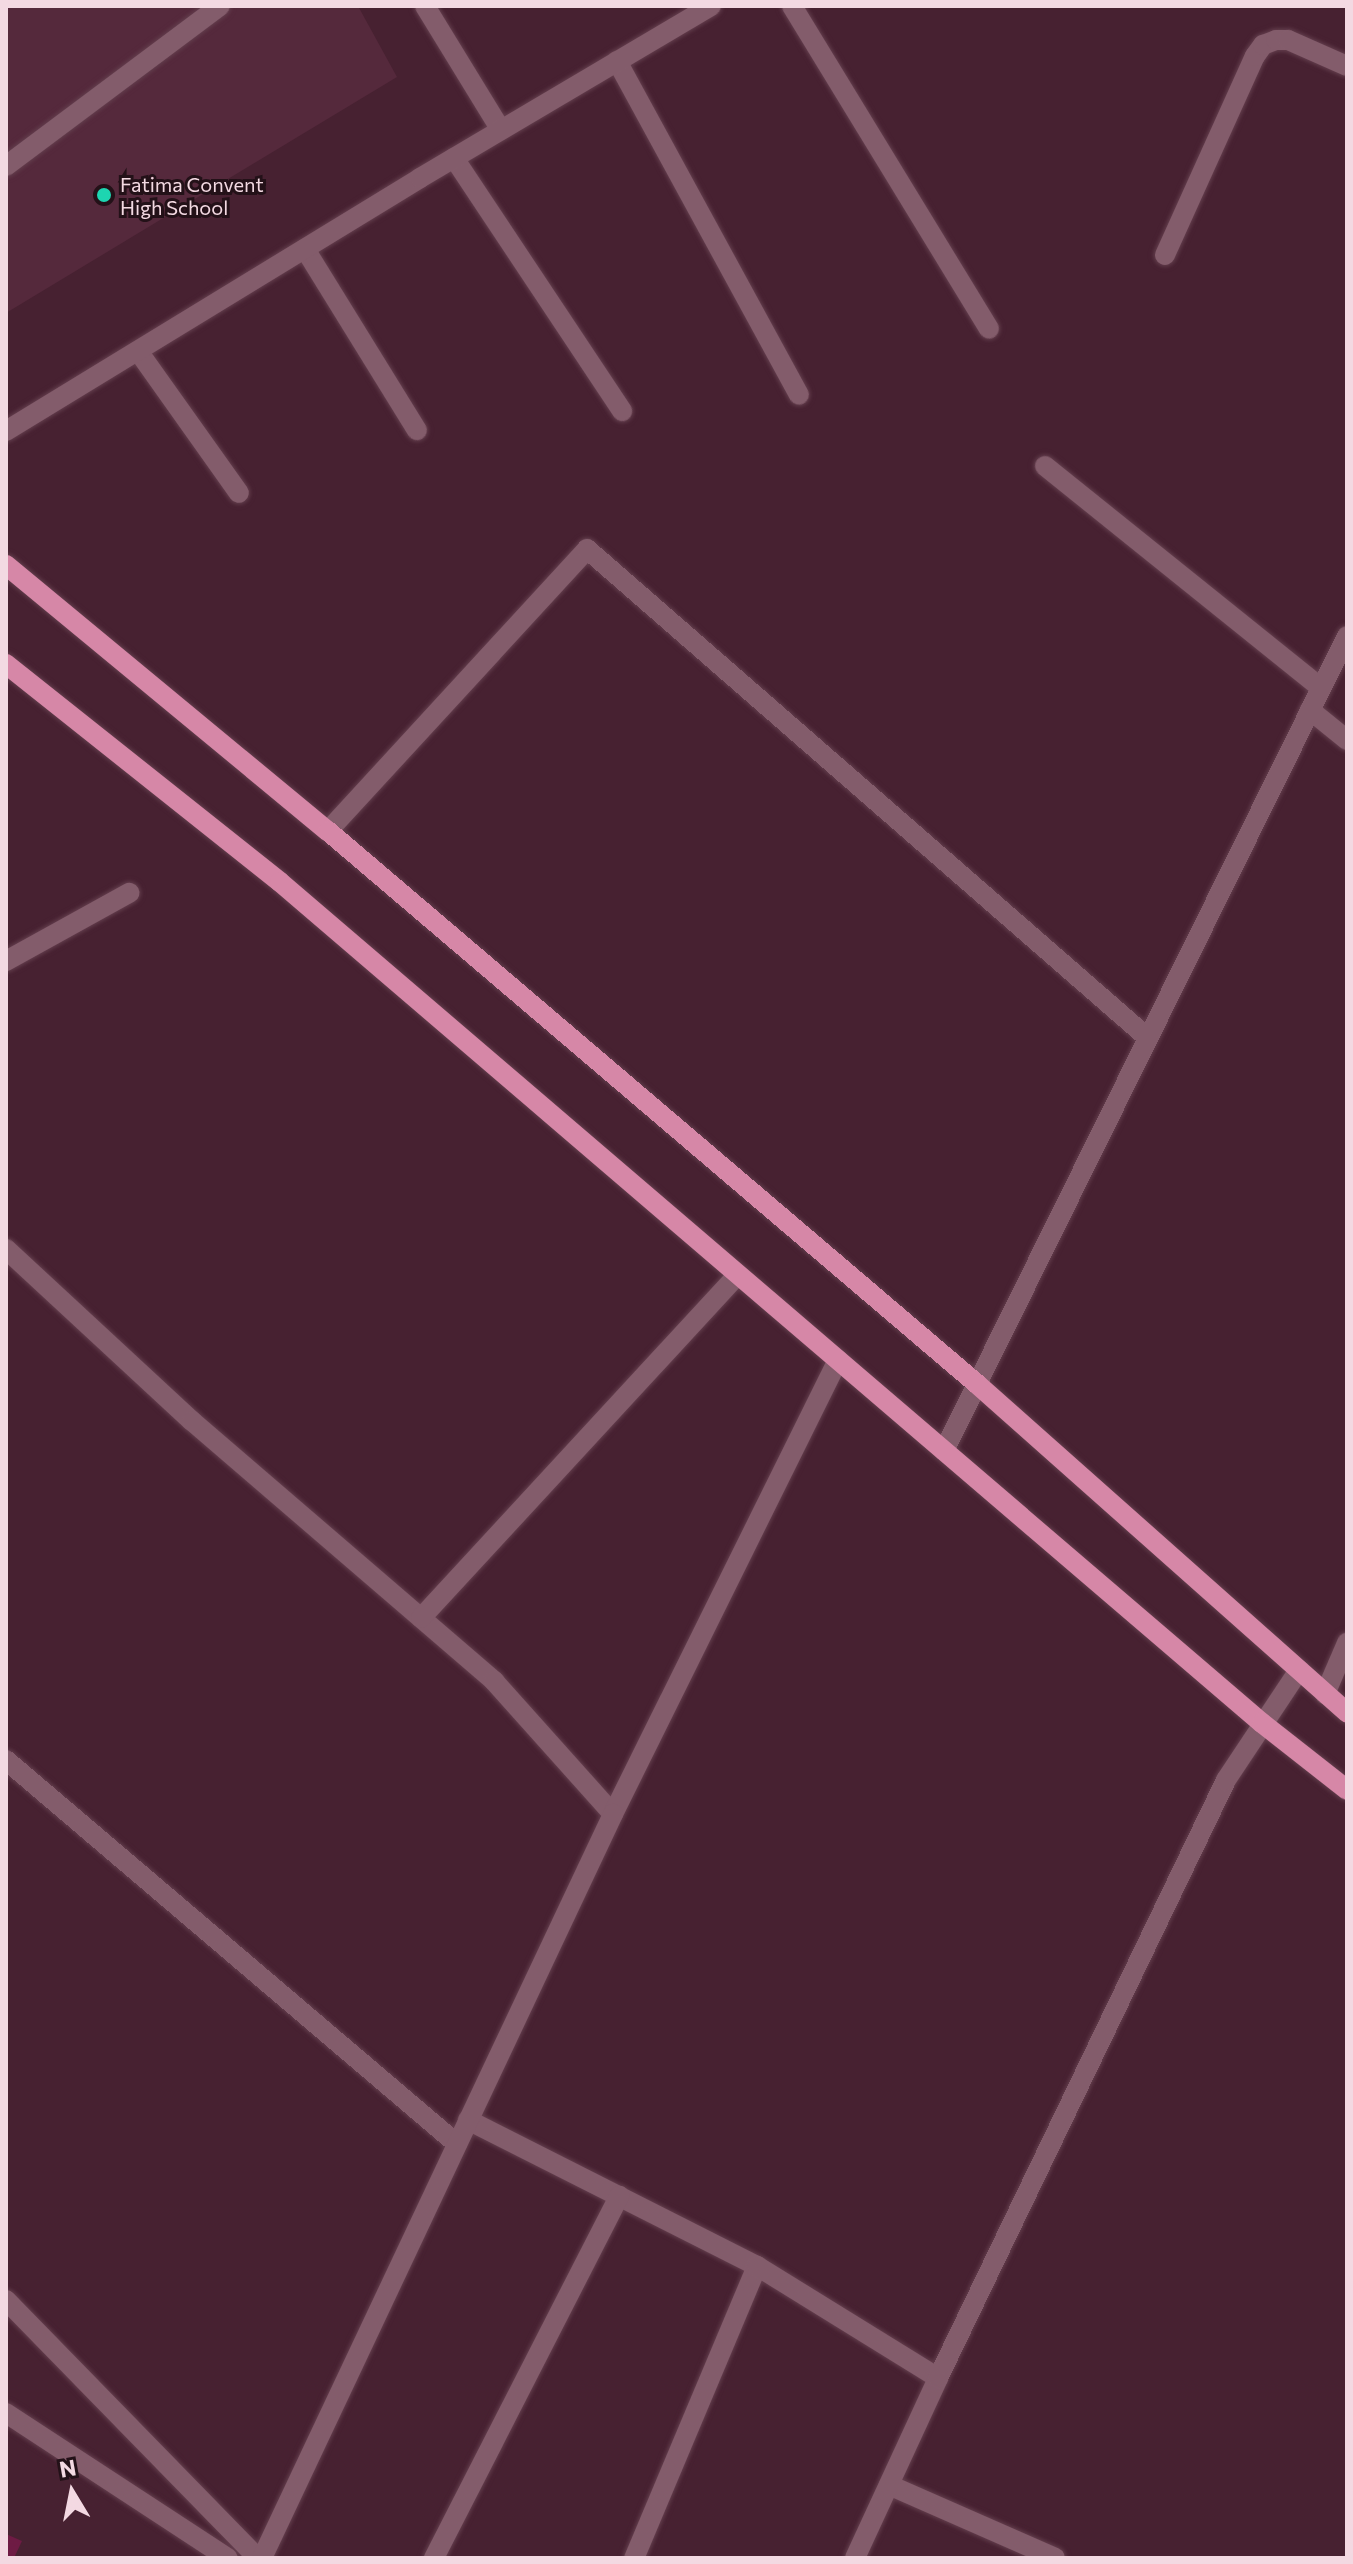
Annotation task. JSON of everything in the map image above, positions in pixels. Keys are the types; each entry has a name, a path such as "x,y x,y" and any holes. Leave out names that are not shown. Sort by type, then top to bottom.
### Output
{"main road":[{"path":"6,565 328,831 977,1384 1347,1713"},
{"path":"6,664 280,882 1262,1723 1347,1790"}],"street":[{"path":"6,166 220,6"},
{"path":"425,6 501,130"},
{"path":"6,431 454,158 711,6"},
{"path":"792,6 989,329"},
{"path":"1165,255 1255,56 1263,45 1288,40 1347,66"},
{"path":"617,61 799,395"},
{"path":"454,158 622,411"},
{"path":"305,249 417,430"},
{"path":"138,351 239,493"},
{"path":"1045,466 1321,688"},
{"path":"328,831 587,549 1148,1038"},
{"path":"944,1451 1347,636"},
{"path":"1310,710 1347,740"},
{"path":"6,961 129,893"},
{"path":"6,1249 192,1421 494,1681 613,1814"},
{"path":"421,1618 738,1275"},
{"path":"6,2300 260,2558 613,1814 838,1360"},
{"path":"1325,1694 1347,1643"},
{"path":"855,2558 938,2378 1226,1780 1299,1670"},
{"path":"6,1760 457,2144"},
{"path":"468,2120 757,2266 938,2378"},
{"path":"434,2558 619,2196"},
{"path":"634,2558 757,2266"},
{"path":"6,2413 228,2558"},
{"path":"889,2485 1055,2558"}],"shaded area":[{"name":"Fatima Convent High School","path":"6,6 358,6 397,77 6,313"}],"building":[{"path":"6,2534 22,2541 14,2558 6,2558"}],"place":[{"name":"Fatima Convent High School","path":"104,195"}]}
